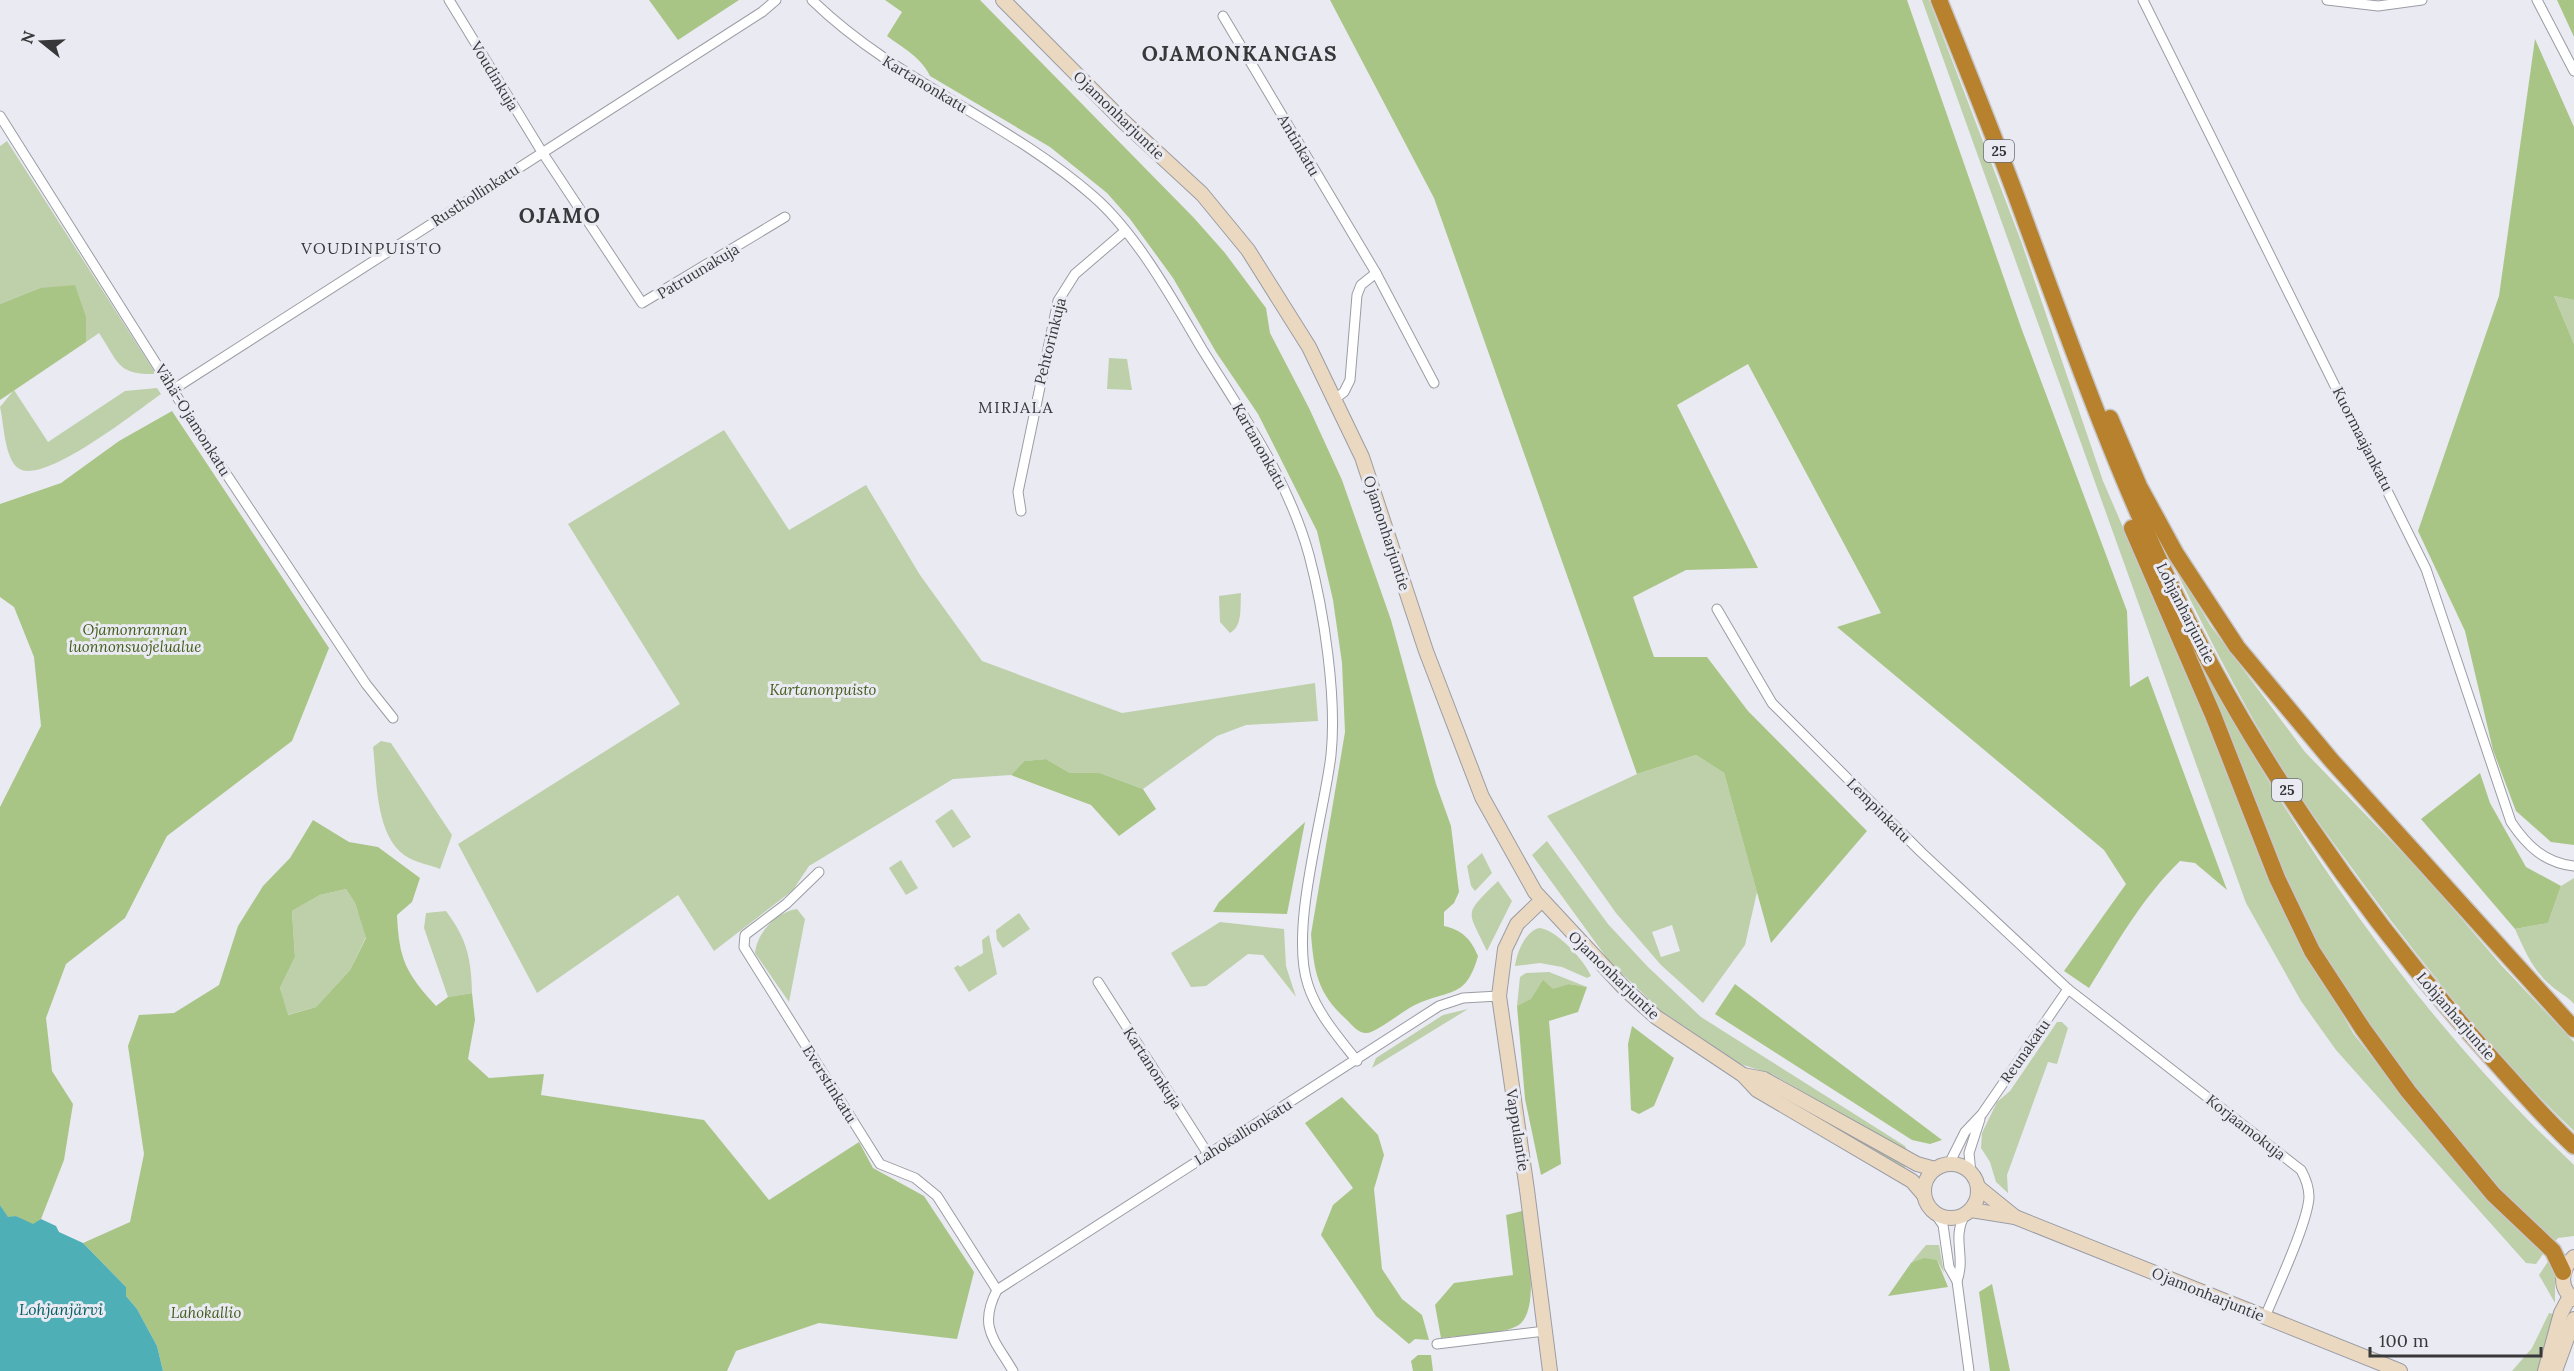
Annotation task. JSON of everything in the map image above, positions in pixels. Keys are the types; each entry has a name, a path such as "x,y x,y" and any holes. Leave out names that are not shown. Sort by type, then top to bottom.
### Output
{"highway":[{"name":"Lohjanharjuntie","path":"1939,0 2129,494 2167,579 2212,665 2298,807 2406,958 2463,1026 2574,1146"},
{"path":"2055,303 2139,486 2200,594 2236,647 2332,761 2574,1029"},
{"path":"2089,393 2120,499 2213,715 2277,878 2312,951 2363,1029 2408,1091 2493,1194 2553,1251 2563,1272"}],"main road":[{"name":"Ojamonharjuntie","path":"1003,0 1123,121 1202,194 1248,250 1309,347 1362,457 1426,651 1482,797 1541,901 1626,990 1656,1017 1743,1075 1757,1090 1903,1175 1917,1185 1924,1195"},
{"name":"Vappulantie","path":"1541,901 1517,924 1505,949 1498,996 1550,1371"},
{"name":"Ojamonharjuntie","path":"1743,1075 1764,1079 1917,1164 1935,1169"},
{"path":"1949,1164 1965,1167 1978,1187 1978,1195 1967,1213 1950,1219 1936,1215 1930,1209 1924,1195 1925,1181 1935,1169 1949,1164"},
{"name":"Ojamonharjuntie","path":"1978,1187 2015,1217"},
{"name":"Ojamonharjuntie","path":"1967,1213 2015,1217 2400,1371"},
{"path":"2545,1371 2561,1313 2572,1298 2565,1289 2563,1272 2574,1257"},
{"path":"2555,1371 2574,1319"}],"street":[{"name":"Voudinkuja","path":"449,0 542,152"},
{"name":"Rusthollinkatu","path":"174,389 762,12 776,0"},
{"name":"Kartanonkatu","path":"812,0 859,42 887,63 1005,131 1095,197 1156,272 1280,478 1309,555 1323,626 1332,709 1331,751 1303,924 1303,965 1307,985 1317,1006 1357,1061"},
{"name":"Kuormaajankatu","path":"2143,0 2422,558 2451,637 2511,822 2522,839 2539,853 2551,861 2574,866"},
{"path":"2327,0 2378,6 2422,0"},
{"path":"2537,0 2574,71"},
{"name":"Antinkatu","path":"1223,16 1376,273 1434,383"},
{"name":"Vähä-Ojamonkatu","path":"0,116 215,457 366,684 393,718"},
{"name":"Patruunakuja","path":"542,152 642,303 784,218"},
{"name":"Pehtorinkuja","path":"1022,511 1018,492 1058,301 1075,274 1124,232"},
{"path":"1335,399 1344,392 1350,380 1357,295 1361,285 1376,273"},
{"name":"Lempinkatu","path":"1717,609 1772,703 1789,722 1921,852 2068,989"},
{"name":"Everstinkatu","path":"819,872 786,904 745,935 744,947 880,1164 915,1178 937,1196 997,1290"},
{"name":"Kartanonkuja","path":"1098,982 1208,1154"},
{"name":"Reunakatu","path":"1949,1164 1965,1132 1982,1114 2068,989"},
{"name":"Korjaamokuja","path":"2068,989 2301,1170 2307,1181 2309,1199 2304,1218 2265,1317"},
{"name":"Lahokallionkatu","path":"997,1290 1357,1061 1439,1006 1463,998 1498,996"},
{"name":"Reunakatu","path":"1971,1173 1969,1153 1982,1114"},
{"path":"1957,1281 1962,1267 1958,1227 1967,1213"},
{"path":"1936,1215 1943,1225 1949,1267 1957,1281 1969,1371"},
{"path":"997,1290 987,1312 986,1322 1013,1371"},
{"path":"1437,1344 1545,1331"}],"green space":[{"path":"649,0 739,0 678,40"},
{"path":"885,0 980,0 1194,218 1225,253 1266,308 1270,333 1309,408 1342,480 1391,620 1436,784 1451,826 1459,892 1454,903 1444,912 1444,926 1465,936 1478,956 1468,980 1462,986 1448,994 1417,1004 1376,1030 1366,1033 1355,1028 1337,1010 1324,992 1316,971 1311,934 1345,732 1342,663 1333,600 1317,531 1258,414 1216,352 1173,278 1130,219 1107,193 1050,147 930,76 917,58 887,36 902,12"},
{"path":"1330,0 1907,0 2022,330 2127,611 2130,687 2148,676 2227,890 2195,863 2180,861 2142,906 2089,988 2064,971 2126,884 2104,850 1837,627 1881,613 1748,364 1677,405 1758,568 1686,570 1633,597 1654,657 1707,657 1748,711 1867,831 1771,943 1724,773 1696,755 1637,774 1434,198"},
{"path":"1922,0 1929,0 2021,241 2103,481 2221,754 2275,895 2353,1033 2445,1150 2506,1215 2540,1247 2543,1254 2536,1264 2526,1263 2336,1050 2301,1001 2246,903"},
{"path":"2557,0 2574,0 2574,37"},
{"path":"2535,39 2574,127 2574,300 2554,296 2574,344 2574,845 2551,842 2516,811 2493,750 2465,631 2418,531 2499,296"},
{"path":"7,141 156,374 133,372 120,365 99,333 86,342 86,317 40,288 0,304 0,146"},
{"path":"75,285 86,317 86,342 0,400 0,304 40,288"},
{"path":"2554,296 2574,300 2574,344"},
{"path":"1109,358 1127,359 1132,390 1107,389"},
{"path":"157,388 161,394 68,457 47,467 30,471 18,468 13,463 5,439 0,407 14,390 48,442 125,391"},
{"name":"Ojamonrannan luonnonsuojelualue","path":"172,411 329,648 292,741 167,836 125,918 66,964 46,1018 52,1071 73,1104 64,1160 41,1219 33,1225 16,1216 8,1218 0,1205 0,807 41,726 34,657 14,607 0,597 0,504 61,483 119,441"},
{"name":"Kartanonpuisto","path":"724,430 789,530 866,485 920,575 982,661 1122,713 1315,683 1318,721 1246,725 1217,736 1143,789 1100,773 1070,773 1046,759 1024,761 1011,775 953,779 809,866 793,890 714,951 678,895 537,993 458,844 680,704 568,524"},
{"path":"2164,546 2210,625 2305,752 2424,875 2502,966 2574,1042 2574,1131 2517,1074 2464,1013 2389,918 2310,810 2248,710"},
{"path":"1241,593 1239,621 1230,633 1220,622 1219,596"},
{"path":"2183,629 2264,774 2356,914 2459,1045 2515,1107 2574,1165 2574,1236 2558,1238 2554,1243 2500,1190 2439,1120 2334,973 2287,891"},
{"path":"381,741 391,743 452,835 440,869 409,858 390,838 380,808 373,747"},
{"path":"1696,755 1724,773 1757,892 1745,945 1703,1003 1661,965 1616,913 1547,816 1637,774","holes":["1672,925 1680,951 1661,957 1652,932"]},
{"path":"1046,759 1070,773 1100,773 1143,789 1156,809 1119,836 1091,805 1011,775 1024,761"},
{"path":"2480,773 2490,803 2526,867 2561,886 2548,923 2515,929 2421,819"},
{"path":"952,809 971,837 953,848 935,821"},
{"name":"Lahokallio","path":"313,820 349,842 378,847 420,878 412,902 397,915 402,955 411,975 436,1006 448,997 472,993 475,1020 468,1059 489,1078 544,1074 541,1095 704,1120 769,1200 859,1142 873,1168 924,1196 974,1272 957,1339 819,1323 736,1351 727,1371 163,1371 157,1346 137,1309 126,1296 126,1287 83,1243 130,1222 144,1154 128,1046 139,1015 174,1013 219,985 238,926 263,886 290,858","holes":["346,889 355,903 366,938 350,970 316,1007 288,1015 280,988 295,957 292,911 320,895"]},
{"path":"1305,822 1287,914 1213,912 1219,902"},
{"path":"1547,841 1608,924 1647,966 1701,1017 1905,1146 1908,1152 1772,1074 1740,1064 1661,1011 1609,961 1532,855"},
{"path":"1482,853 1492,873 1475,891 1471,886 1467,866"},
{"path":"901,860 918,888 906,895 889,868"},
{"path":"2574,878 2574,1004 2551,986 2537,971 2515,929 2548,923 2561,886"},
{"path":"1498,881 1512,901 1487,951 1475,927 1472,913 1474,907"},
{"path":"346,889 355,903 366,937 350,970 316,1007 287,1015 280,988 295,957 292,911 320,895"},
{"path":"797,909 805,919 789,1002 755,953 759,938 769,925 782,914"},
{"path":"446,911 459,931 466,949 472,993 448,997 424,928 426,913"},
{"path":"1019,913 1030,929 1003,948 997,940 996,930"},
{"path":"1220,922 1284,929 1286,966 1296,997 1263,955 1248,954 1206,986 1191,987 1171,953"},
{"path":"1539,928 1553,934 1569,947 1583,962 1591,976 1587,978 1562,967 1540,963 1515,966 1522,943 1534,930"},
{"path":"989,935 997,974 969,992 954,968 958,965 960,967 983,953 982,940"},
{"path":"1549,972 1587,987 1569,984 1517,1006 1520,977 1526,973"},
{"path":"1543,980 1553,989 1569,984 1587,987 1578,1012 1549,1021 1561,1164 1541,1175 1525,1099 1517,1006 1531,999"},
{"path":"1735,984 1942,1140 1930,1144 1912,1140 1715,1014"},
{"path":"1468,1009 1372,1068 1376,1058 1443,1015"},
{"path":"2057,1022 2062,1022 2068,1028 2057,1064 2048,1062 2007,1175 2008,1193 1996,1182 1990,1162 1981,1148 1982,1133 1997,1102 2010,1091"},
{"path":"1632,1026 1674,1058 1654,1106 1639,1114 1631,1110 1628,1044"},
{"path":"1342,1097 1378,1135 1384,1155 1374,1189 1382,1269 1402,1299 1422,1315 1429,1340 1415,1339 1409,1344 1376,1316 1321,1235 1333,1205 1353,1188 1305,1123"},
{"path":"1807,1110 1906,1164 1903,1171 1836,1131"},
{"path":"1522,1211 1529,1255 1531,1292 1529,1308 1524,1320 1515,1327 1498,1332 1441,1338 1435,1305 1454,1283 1513,1275 1506,1215"},
{"path":"1926,1245 1939,1245 1944,1273 1937,1260 1911,1263"},
{"path":"2551,1257 2555,1274 2555,1303 2539,1275"},
{"path":"1924,1258 1937,1260 1948,1287 1888,1296 1911,1263"},
{"path":"1992,1284 2010,1371 1990,1371 1979,1292"},
{"path":"2549,1313 2554,1314 2538,1371 2512,1371 2532,1348"},
{"path":"1418,1355 1431,1355 1433,1371 1413,1371 1411,1361"}],"water":[{"name":"Lohjanjärvi","path":"0,1205 8,1217 16,1216 33,1224 41,1219 56,1226 59,1232 83,1243 126,1287 126,1296 137,1309 157,1346 163,1371 0,1371"}],"district":[{"name":"OJAMONKANGAS","path":"1240,53"},
{"name":"OJAMO","path":"560,215"},
{"name":"VOUDINPUISTO","path":"372,248"},
{"name":"MIRJALA","path":"1016,407"}]}
